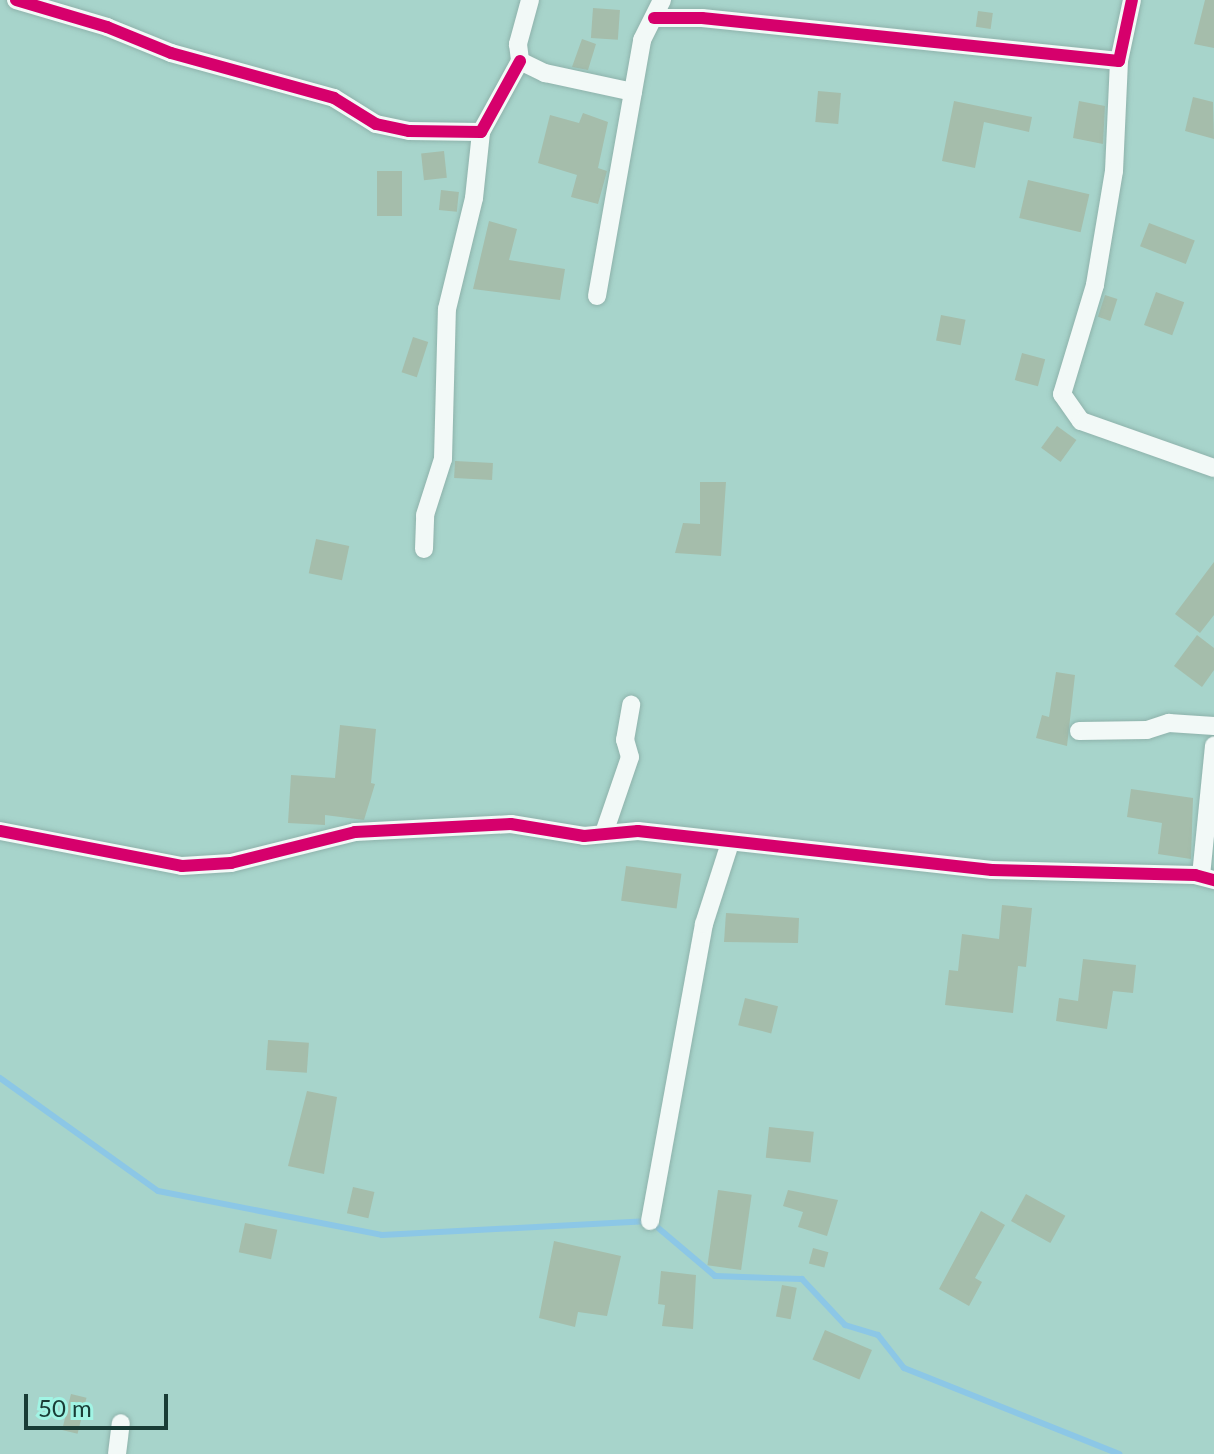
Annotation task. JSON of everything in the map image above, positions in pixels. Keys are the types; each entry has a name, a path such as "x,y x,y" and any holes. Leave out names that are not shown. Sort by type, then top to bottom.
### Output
{"street":[{"path":"16,0 107,27 171,53 334,98 376,124 409,131 481,132"},
{"path":"424,549 425,515 443,459 447,309 474,198 481,132 520,61 518,44 530,0"},
{"path":"597,296 642,40 662,0"},
{"path":"1132,0 1119,61 1114,171 1095,285 1062,394 1081,421 1214,468"},
{"path":"654,18 702,18 1119,61"},
{"path":"520,61 545,73 633,92"},
{"path":"604,833 630,757 625,740 631,705"},
{"path":"1079,731 1147,730 1169,723 1214,726"},
{"path":"0,831 182,866 231,863 355,832 511,824 584,836 638,831 992,870 1207,878 1214,746"},
{"path":"650,1221 704,924 730,843"},
{"path":"117,1454 121,1423"}],"building":[{"path":"1205,0 1214,0 1214,48 1194,44"},
{"path":"593,8 620,10 618,40 591,38"},
{"path":"978,11 993,13 991,29 976,27"},
{"path":"582,39 596,44 588,70 572,67"},
{"path":"818,91 841,93 838,124 815,122"},
{"path":"1193,97 1213,102 1214,139 1185,131"},
{"path":"954,101 1032,117 1029,132 984,122 975,168 942,161"},
{"path":"1079,101 1105,106 1103,144 1073,138"},
{"path":"583,113 608,122 598,168 607,171 598,204 571,197 577,175 538,163 550,115 579,123"},
{"path":"444,151 447,178 424,180 421,153"},
{"path":"377,171 402,171 402,216 377,216"},
{"path":"1028,180 1089,194 1081,232 1019,218"},
{"path":"441,190 459,192 457,212 439,210"},
{"path":"489,221 517,229 509,260 565,269 560,300 473,289"},
{"path":"1149,223 1195,241 1186,264 1140,246"},
{"path":"1156,292 1184,302 1172,335 1144,325"},
{"path":"1105,295 1117,299 1110,321 1098,317"},
{"path":"941,315 966,320 961,345 936,341"},
{"path":"413,337 428,342 417,377 402,372"},
{"path":"1022,353 1045,359 1038,386 1015,380"},
{"path":"1057,426 1076,440 1061,462 1041,448"},
{"path":"455,461 493,463 492,480 454,478"},
{"path":"700,482 726,482 721,556 675,553 683,523 700,524"},
{"path":"316,539 349,546 342,580 309,573"},
{"path":"1214,562 1214,615 1200,633 1175,614"},
{"path":"1197,635 1214,648 1214,670 1202,687 1174,666"},
{"path":"1056,672 1075,675 1067,746 1036,738 1042,715 1049,717"},
{"path":"340,725 376,729 371,783 375,784 364,820 325,815 325,825 288,823 291,775 335,778"},
{"path":"1131,789 1193,798 1191,859 1158,854 1162,823 1127,817"},
{"path":"626,866 681,874 677,908 621,901"},
{"path":"1002,905 1032,908 1026,967 1018,966 1013,1013 945,1005 949,970 958,971 962,934 999,939"},
{"path":"726,913 799,918 798,943 724,942"},
{"path":"1083,959 1136,965 1133,993 1113,991 1107,1029 1056,1021 1059,998 1078,1001"},
{"path":"745,998 778,1006 771,1033 738,1025"},
{"path":"268,1040 309,1043 307,1073 266,1070"},
{"path":"307,1091 337,1097 324,1174 288,1166"},
{"path":"769,1127 814,1132 811,1163 766,1158"},
{"path":"353,1187 374,1192 368,1218 347,1213"},
{"path":"718,1190 752,1195 741,1270 707,1265"},
{"path":"788,1190 838,1200 827,1236 798,1227 803,1212 783,1206"},
{"path":"1026,1194 1065,1216 1050,1243 1011,1221"},
{"path":"981,1211 1005,1225 975,1278 982,1282 969,1306 939,1289"},
{"path":"245,1223 277,1230 271,1259 239,1252"},
{"path":"554,1241 621,1256 607,1316 578,1312 575,1327 539,1318"},
{"path":"813,1248 828,1252 824,1268 809,1263"},
{"path":"661,1271 696,1275 693,1329 662,1326 665,1305 658,1304"},
{"path":"782,1285 797,1288 791,1319 776,1316"},
{"path":"825,1330 872,1350 859,1379 812,1359"},
{"path":"71,1394 87,1398 78,1434 62,1430"}],"waterway":[{"path":"0,1078 158,1191 382,1235 650,1221 715,1276 802,1279 845,1325 878,1335 904,1368 1119,1454"}],"cycle path":[{"path":"16,0 107,27 171,53 334,98 376,124 409,131 481,132 520,61"},
{"path":"654,18 702,18 1119,61 1132,0"},
{"path":"0,831 182,866 231,863 355,832 511,824 584,836 638,831 992,870 1195,875 1214,880"}]}
